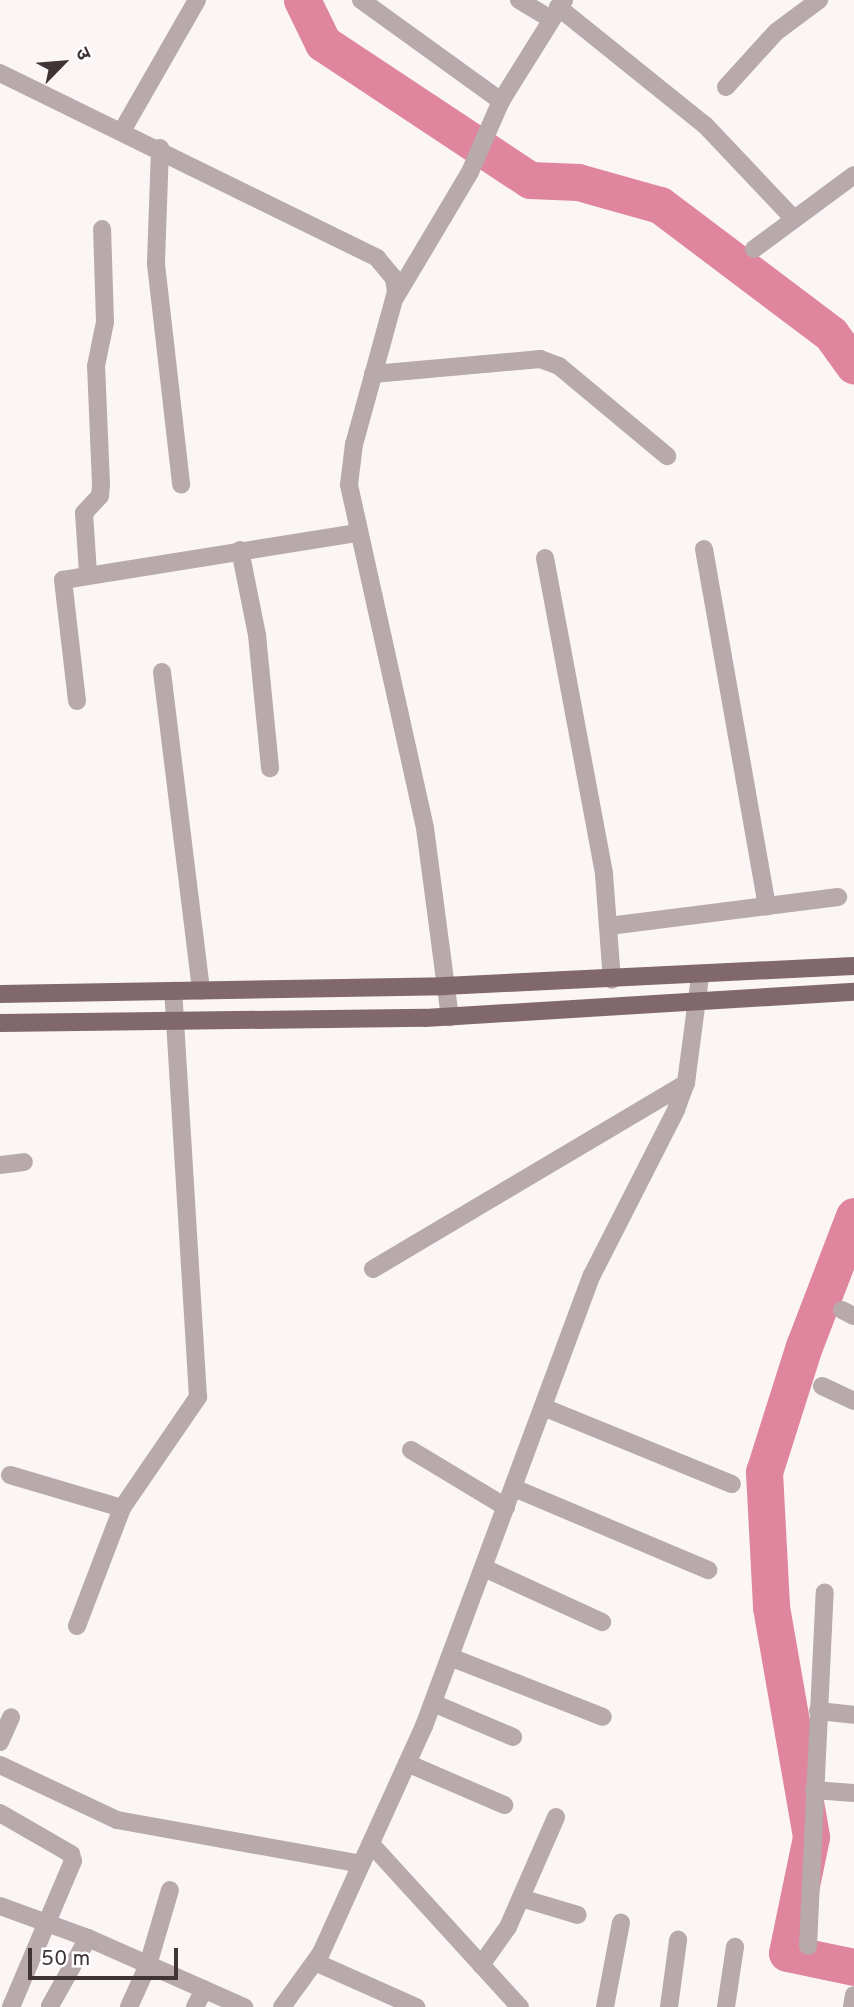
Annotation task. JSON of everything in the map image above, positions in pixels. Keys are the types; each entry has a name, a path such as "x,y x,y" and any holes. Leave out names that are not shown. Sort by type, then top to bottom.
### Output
{"main road":[{"path":"0,994 444,986 700,976 854,966"},
{"path":"276,1020 278,989"},
{"path":"0,1023 450,1017 696,1005 854,992"}],"street":[{"path":"122,131 197,0"},
{"path":"361,0 501,101"},
{"path":"519,0 558,9 705,125 794,219"},
{"path":"726,87 776,33 819,0"},
{"path":"450,1017 425,828 357,533 349,485 354,444 395,299 485,144 501,101 558,9"},
{"path":"0,73 160,148 377,258 394,278 395,299"},
{"path":"160,148 156,264 181,485"},
{"path":"754,249 854,175"},
{"path":"88,573 84,513 100,496 101,484 96,366 105,322 102,229"},
{"path":"373,374 540,359 559,366 667,456"},
{"path":"77,701 61,589 63,580 88,573 357,533"},
{"path":"704,549 766,906"},
{"path":"240,550 258,642 271,768"},
{"path":"545,558 604,874 612,980"},
{"path":"162,672 201,990"},
{"path":"609,926 838,897"},
{"path":"282,2007 315,1962 407,1763 433,1703 592,1275 686,1083 700,976"},
{"path":"77,1626 122,1508 198,1397 173,991"},
{"path":"373,1269 686,1083"},
{"path":"0,1165 24,1162"},
{"path":"822,1386 854,1401"},
{"path":"543,1407 732,1484"},
{"path":"411,1450 506,1507"},
{"path":"10,1475 122,1508"},
{"path":"514,1488 708,1570"},
{"path":"484,1568 601,1622"},
{"path":"808,1945 825,1592"},
{"path":"450,1657 603,1717"},
{"path":"433,1703 513,1737"},
{"path":"818,1711 854,1715"},
{"path":"0,1742 11,1717"},
{"path":"407,1763 505,1805"},
{"path":"0,1765 117,1820 361,1864"},
{"path":"814,1790 854,1793"},
{"path":"0,1813 71,1854 71,1870 11,2007"},
{"path":"481,1965 508,1927 556,1818"},
{"path":"370,1844 520,2007"},
{"path":"130,2007 148,1965 170,1890"},
{"path":"521,1898 578,1915"},
{"path":"0,1906 50,1922 244,2007"},
{"path":"605,2007 621,1922"},
{"path":"50,2007 88,1938"},
{"path":"669,2007 678,1940"},
{"path":"726,2007 735,1947"},
{"path":"315,1962 416,2007"},
{"path":"195,2007 204,1989"},
{"path":"852,2007 854,1995"}],"waterway":[{"path":"302,0 323,43 530,180 578,182 660,205 831,334 854,366"},
{"path":"854,1216 804,1346 764,1472 771,1607 811,1837 787,1953 854,1967"}]}
